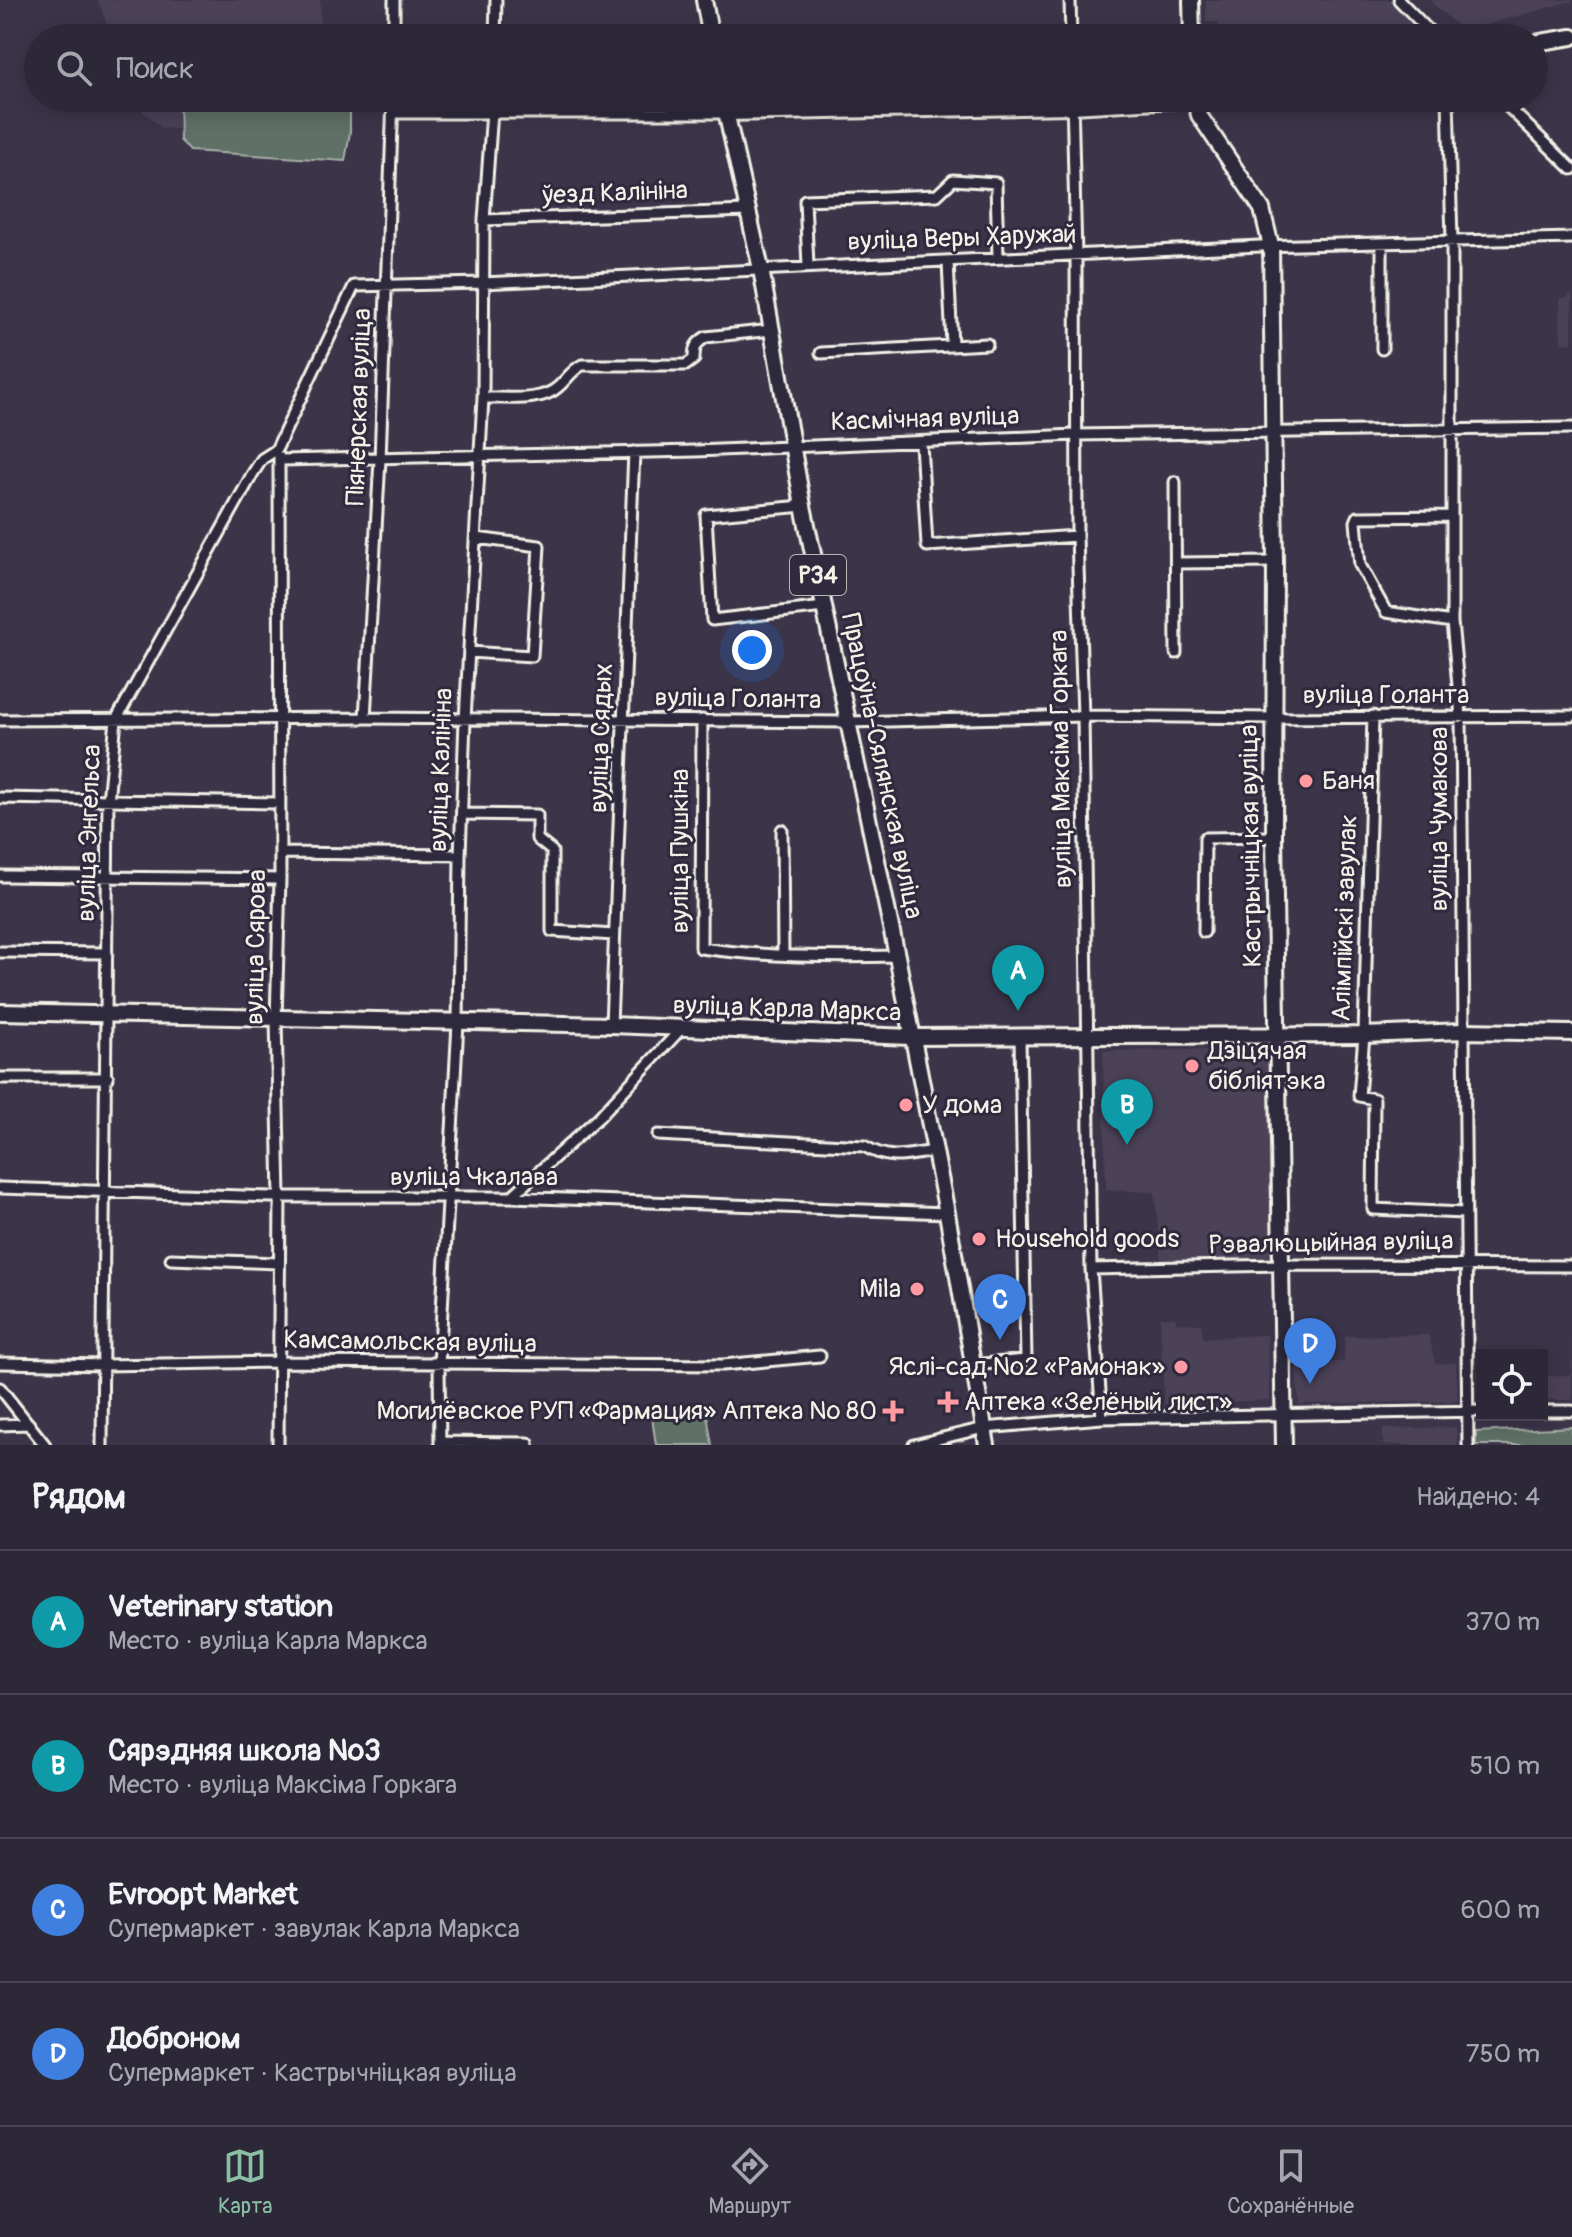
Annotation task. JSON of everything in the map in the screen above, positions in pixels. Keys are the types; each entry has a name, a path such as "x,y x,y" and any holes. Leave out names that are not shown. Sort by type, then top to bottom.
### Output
{"street":[{"path":"394,0 394,24"},
{"path":"495,24 496,0"},
{"path":"704,0 708,24"},
{"path":"1070,0 1071,24"},
{"path":"1191,0 1192,24"},
{"path":"1399,0 1422,24"},
{"path":"1548,41 1572,37"},
{"path":"393,113 526,112"},
{"name":"Працоўна-Сялянская вуліца","path":"725,112 761,269 803,506 897,956 947,1213 987,1445"},
{"name":"вуліца Максіма Горкага","path":"1072,112 1091,1269 1102,1418"},
{"name":"Кастрычніцкая вуліца","path":"1199,112 1262,209 1271,246 1274,837 1284,1445"},
{"name":"вуліца Чумакова","path":"1448,112 1452,241 1452,622 1461,717 1468,1445"},
{"path":"1513,112 1572,169"},
{"name":"Піянерская вуліца","path":"365,718 380,460 393,113"},
{"name":"вуліца Калініна","path":"440,1444 439,1365 458,1023 465,720 483,398 484,220 493,113"},
{"path":"808,266 805,200 937,195 953,180 996,183 998,258"},
{"name":"ўезд Калініна","path":"484,220 748,211"},
{"name":"вуліца Веры Харужай","path":"354,286 483,283 1271,246 1572,238"},
{"path":"1382,244 1382,349"},
{"path":"948,262 952,345"},
{"name":"вуліца Энгельса","path":"102,1445 108,1078 108,801 116,720 253,472 262,459 276,450 354,286"},
{"path":"483,398 545,396 558,388 572,370 582,365 686,365 694,359 694,348 698,342 706,337 772,330"},
{"path":"821,353 987,344"},
{"name":"Касмічная вуліца","path":"281,460 380,460 1272,430 1572,428"},
{"path":"921,443 927,546 1077,536"},
{"name":"вуліца Сярова","path":"276,450 281,460 280,879 276,1019 280,1197 278,1445"},
{"name":"вуліца Сядых","path":"611,1025 634,452"},
{"path":"1175,482 1176,653"},
{"path":"803,506 706,515 712,620 824,607"},
{"path":"1452,516 1358,517 1356,522 1360,565 1386,612 1452,622"},
{"path":"469,652 532,656 539,546 476,538"},
{"path":"1177,563 1275,562"},
{"name":"вуліца Голанта","path":"0,720 365,718 849,722 1083,716 1572,716"},
{"name":"Алімпійскі завулак","path":"1373,716 1364,1035 1359,1096 1374,1099 1373,1209 1464,1213"},
{"name":"вуліца Пушкіна","path":"702,720 701,948 749,954 897,956"},
{"path":"0,798 279,803"},
{"path":"463,814 537,815 537,839 552,851 552,931 614,935"},
{"path":"1204,932 1205,826"},
{"path":"782,830 783,955"},
{"path":"1205,838 1274,837"},
{"path":"280,853 460,855"},
{"path":"0,876 280,879"},
{"path":"0,952 107,953"},
{"name":"вуліца Карла Маркса","path":"0,1012 611,1025 911,1037 1364,1035 1463,1031 1572,1033"},
{"path":"511,1197 599,1117 681,1029"},
{"path":"972,1365 1026,1360 1020,1038"},
{"path":"0,1078 108,1078"},
{"path":"658,1135 864,1146 881,1156 935,1151"},
{"name":"вуліца Чкалава","path":"0,1188 280,1197 511,1197 947,1213"},
{"path":"171,1259 278,1263"},
{"name":"Рэвалюцыйная вуліца","path":"1091,1269 1282,1265 1572,1266"},
{"name":"Камсамольская вуліца","path":"0,1363 723,1365 820,1356"},
{"path":"0,1388 45,1445"},
{"path":"914,1445 984,1428 1102,1418 1476,1411"},
{"path":"1548,1411 1572,1411"},
{"path":"0,1425 29,1424"},
{"path":"440,1444 528,1445"}],"shaded area":[{"path":"98,0 320,0 321,24 107,24"},
{"path":"1206,0 1388,0 1411,24 1219,24 1206,22"},
{"path":"1429,0 1572,0 1489,24 1455,24"},
{"path":"144,112 179,112 178,129 162,128"},
{"path":"1572,294 1572,343 1561,343 1560,298 1568,298"},
{"path":"1269,1049 1271,1259 1161,1261 1155,1192 1106,1190 1103,1051"},
{"path":"1160,1317 1175,1318 1176,1323 1201,1324 1203,1338 1267,1335 1270,1400 1164,1404"},
{"path":"1429,1335 1435,1364 1456,1363 1458,1401 1299,1404 1296,1363 1344,1362 1345,1336"},
{"path":"1572,1338 1572,1400 1548,1400 1548,1376 1571,1375"},
{"path":"1456,1427 1457,1445 1383,1445 1383,1429"}],"green space":[{"path":"179,112 350,112 345,161 190,151 180,140"},
{"path":"706,1409 712,1445 656,1445 652,1418"},
{"path":"1572,1427 1572,1445 1476,1445 1476,1432"}],"place":[{"name":"Баня","path":"1306,781"},
{"name":"Veterinary station","path":"1018,1011"},
{"name":"Дзіцячая бібліятэка","path":"1192,1066"},
{"name":"У дома","path":"906,1105"},
{"name":"Сярэдняя школа №3","path":"1127,1145"},
{"name":"Household goods","path":"979,1239"},
{"name":"Mila","path":"917,1289"},
{"name":"Evroopt Market","path":"1000,1340"},
{"name":"Яслі-сад №2 «Рамонак»","path":"1181,1367"},
{"name":"Доброном","path":"1310,1384"},
{"name":"Аптека «Зелёный лист»","path":"948,1402"},
{"name":"Могилёвское РУП «Фармация» Аптека № 80","path":"893,1411"}]}
